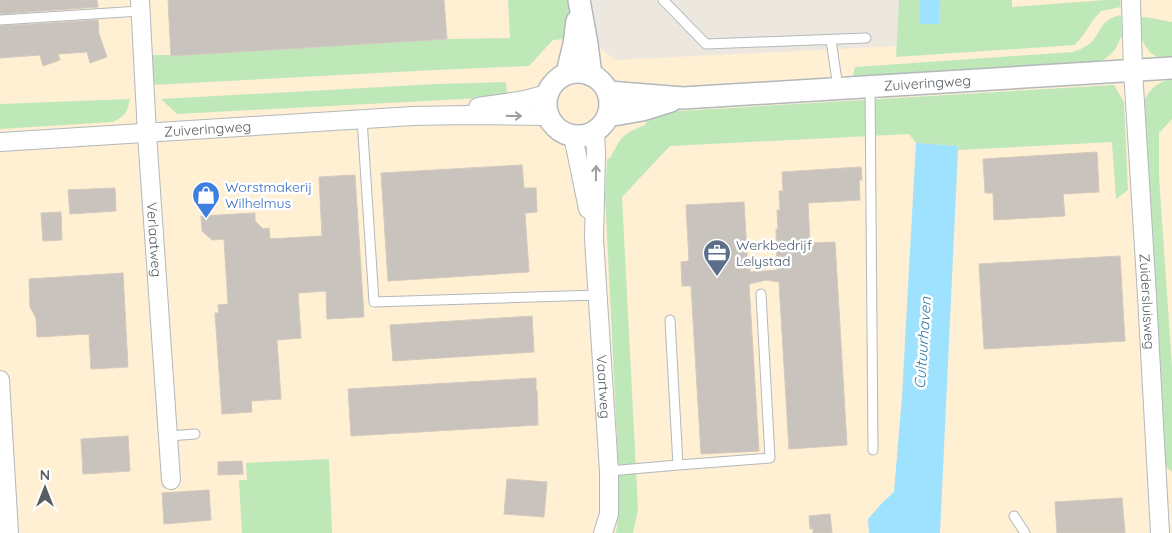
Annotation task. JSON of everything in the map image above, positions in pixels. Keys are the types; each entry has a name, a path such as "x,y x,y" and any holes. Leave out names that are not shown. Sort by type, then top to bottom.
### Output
{"street":[{"name":"Zuidersluisweg","path":"1131,0 1132,70 1147,296 1164,486 1160,533"},
{"path":"567,73 574,44 579,1"},
{"path":"579,1 588,44 591,75"},
{"name":"Verlaatweg","path":"140,5 171,480"},
{"name":"Zuiveringweg","path":"608,92 683,98 1172,68"},
{"path":"580,72 591,75 602,82 608,92 610,104 601,124 584,136 573,136 558,129 548,116 547,94 555,81 567,73 580,72"},
{"name":"Zuiveringweg","path":"413,116 525,100 547,94"},
{"name":"Zuiveringweg","path":"601,124 683,98"},
{"name":"Zuiveringweg","path":"0,142 413,116 548,116"},
{"name":"Vaartweg","path":"601,124 596,154 594,239 609,471 609,514 604,533"},
{"name":"Vaartweg","path":"573,136 594,239"},
{"path":"0,380 2,451 9,533"}],"lane":[{"path":"663,0 706,44 866,38"},
{"path":"0,20 140,5"},
{"path":"831,40 838,88"},
{"path":"870,86 873,450"},
{"path":"362,119 374,302 598,295"},
{"path":"609,471 770,458 761,294"},
{"path":"670,320 678,465"},
{"path":"169,436 195,434"},
{"path":"1014,516 1025,533"}],"shaded area":[{"path":"0,0 563,0 564,19 615,60 956,43 969,0 1172,0 1172,533 0,533"}],"green space":[{"path":"508,0 568,0 569,15 565,39 553,40 529,66 152,85 150,55 172,56 447,39 510,38"},
{"path":"899,0 920,0 919,24 939,24 940,0 1012,0 1012,7 1120,0 1121,7 1101,11 1075,45 896,57"},
{"path":"1121,15 1122,35 1115,50 1105,59 1097,62 853,76 855,67 1073,52 1093,41 1108,20"},
{"path":"1139,17 1172,22 1172,60 1154,55 1145,46 1141,35"},
{"path":"1172,79 1172,119 1159,133 1159,176 1172,368 1172,472 1161,462 1143,102 1148,93 1155,87 1162,82"},
{"path":"506,82 507,96 177,114 161,99 436,84"},
{"path":"1114,85 1124,102 1128,190 1116,199 1112,142 958,150 957,146 916,143 909,134 670,146 622,197 638,509 633,533 615,533 617,528 619,479 605,194 607,159 610,158 623,137 645,125 649,115 663,112"},
{"path":"130,99 125,114 112,122 0,129 0,104"},
{"path":"329,459 332,533 242,533 239,480 247,480 246,463"}],"water":[{"path":"920,0 940,0 939,24 919,24"},
{"name":"Cultuurhaven","path":"916,143 957,146 958,150 940,533 869,533 868,519 894,492 902,396"}],"building":[{"path":"0,0 97,0 98,7 0,14"},
{"path":"168,0 444,0 447,39 171,56"},
{"path":"98,20 99,34 107,57 90,63 87,52 58,54 60,60 43,66 40,55 0,58 0,26"},
{"path":"1097,152 1099,192 1063,194 1065,216 994,220 993,193 985,193 983,159"},
{"path":"522,165 524,188 536,188 537,212 525,213 529,272 388,281 381,173"},
{"path":"861,167 862,180 859,180 860,200 808,203 810,243 835,242 847,445 789,449 779,282 766,280 749,284 759,451 701,454 691,286 682,286 681,262 689,261 686,205 744,202 748,269 750,269 750,272 777,270 776,229 778,229 777,210 780,210 779,191 783,191 782,172"},
{"path":"355,175 364,317 327,319 326,291 298,293 301,338 277,340 281,399 251,401 252,412 222,414 215,313 219,313 218,305 228,304 224,239 212,240 202,231 201,216 255,213 255,221 263,229 269,228 270,239 322,236 319,177"},
{"path":"115,188 116,211 70,214 68,190"},
{"path":"61,212 62,240 43,241 41,213"},
{"path":"1120,256 1125,341 984,349 979,264"},
{"path":"123,273 128,367 91,369 89,334 37,337 36,318 30,307 29,279"},
{"path":"532,316 534,352 393,361 390,325"},
{"path":"536,378 538,425 351,436 348,389"},
{"path":"128,436 130,471 83,474 81,439"},
{"path":"242,461 243,474 218,475 218,462"},
{"path":"507,479 547,482 544,517 504,514"},
{"path":"209,490 211,520 164,524 162,493"},
{"path":"1122,498 1125,533 1057,533 1055,502"},
{"path":"830,514 832,533 813,533 813,528 810,529 809,516"}],"place":[{"name":"Worstmakerij Wilhelmus","path":"206,219"},
{"name":"Werkbedrijf Lelystad","path":"717,277"}]}
